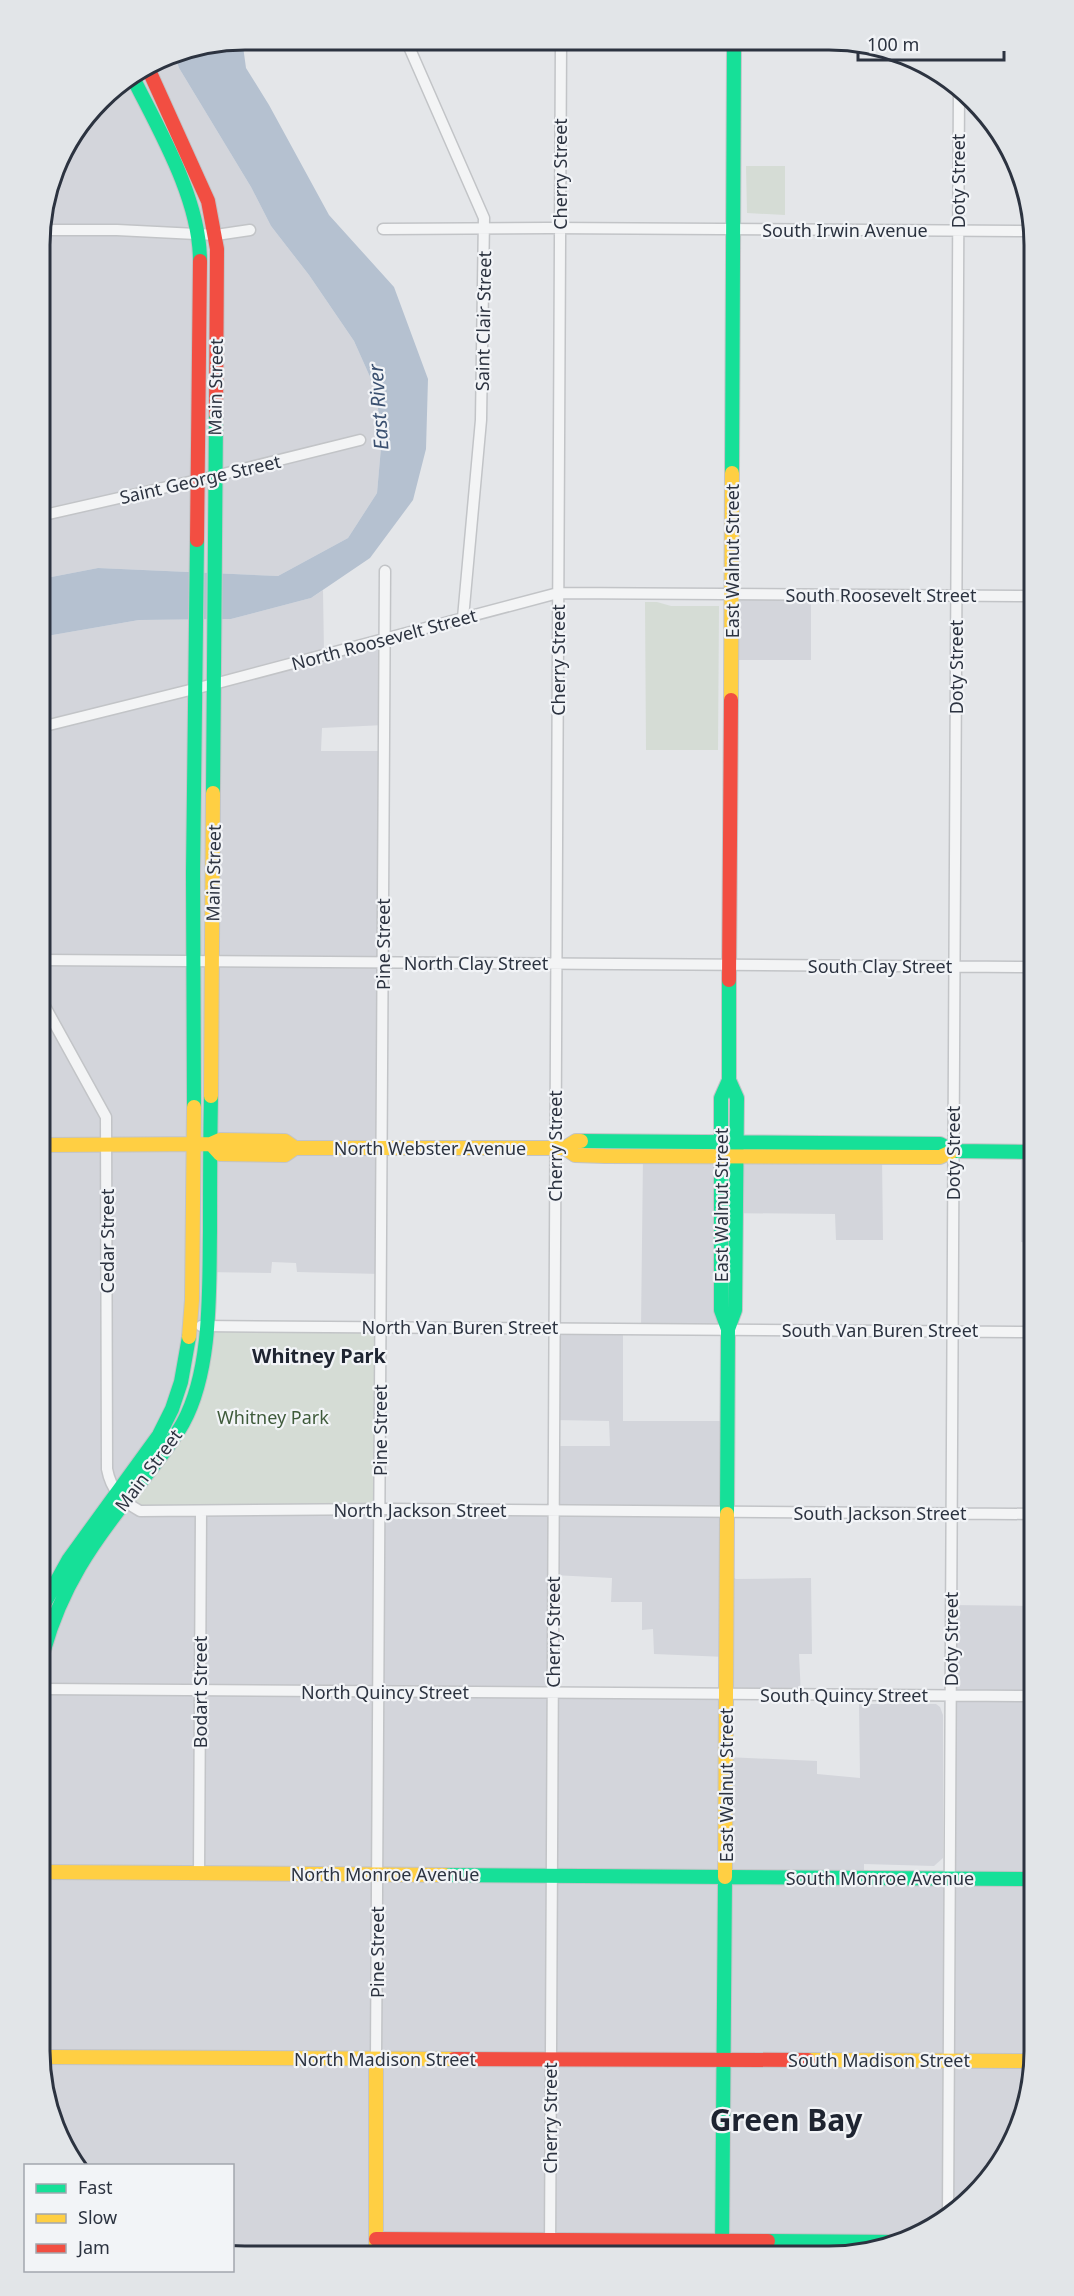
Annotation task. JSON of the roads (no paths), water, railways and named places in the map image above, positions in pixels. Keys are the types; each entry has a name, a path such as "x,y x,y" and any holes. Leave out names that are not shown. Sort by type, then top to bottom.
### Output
{"main road":[{"name":"East Walnut Street","path":"728,1329 721,1310 721,1140 722,1098 729,1080 734,50"},
{"name":"Main Street","path":"50,1593 69,1559 120,1496 168,1447 183,1423 193,1401 200,1376 208,1326 216,235 208,201 151,74"},
{"name":"Main Street","path":"50,1628 70,1582 168,1419 186,1370 191,1326 195,1144 193,961 200,249 195,218 188,196 135,83"},
{"name":"East Walnut Street","path":"724,2246 728,1329 735,1310 737,1098 729,1080"},
{"name":"North Webster Avenue","path":"50,1145 211,1144 220,1154 285,1155 295,1148 560,1148 576,1141 736,1140 940,1144 953,1151"},
{"name":"North Webster Avenue","path":"560,1148 575,1155 721,1157 940,1157 953,1151"},
{"path":"953,1151 1024,1152"},
{"name":"North Monroe Avenue","path":"50,1872 725,1877"},
{"name":"South Monroe Avenue","path":"725,1877 1024,1879"},
{"name":"North Madison Street","path":"50,2057 550,2061 724,2059"},
{"name":"South Madison Street","path":"724,2059 1024,2061"},
{"name":"Pine Street","path":"376,2060 376,2246"},
{"path":"783,2246 864,2243"},
{"path":"376,2246 550,2246"}],"street":[{"name":"Saint Clair Street","path":"409,50 484,218 481,420 463,618"},
{"name":"Cherry Street","path":"550,2246 554,1328 560,1148 556,964 561,50"},
{"name":"Doty Street","path":"948,2206 959,99"},
{"name":"South Irwin Avenue","path":"382,229 1023,231"},
{"path":"50,230 117,230 216,235 249,230"},
{"name":"Saint George Street","path":"50,514 360,440"},
{"name":"Pine Street","path":"376,2060 385,571"},
{"name":"North Roosevelt Street","path":"50,725 558,593 732,594"},
{"name":"South Roosevelt Street","path":"732,594 1024,596"},
{"name":"North Clay Street","path":"50,960 730,965"},
{"name":"South Clay Street","path":"730,965 1024,967"},
{"name":"Cedar Street","path":"50,1016 106,1117 107,1469 109,1478 120,1496"},
{"name":"North Van Buren Street","path":"191,1326 728,1329"},
{"name":"South Van Buren Street","path":"728,1329 1024,1332"},
{"name":"North Jackson Street","path":"120,1496 140,1511 380,1509 727,1512"},
{"name":"Bodart Street","path":"199,1873 201,1511"},
{"name":"South Jackson Street","path":"727,1512 1024,1514"},
{"name":"North Quincy Street","path":"50,1689 726,1694"},
{"name":"South Quincy Street","path":"726,1694 1024,1696"}],"water":[{"name":"East River","path":"244,50 246,68 269,105 329,215 394,287 428,379 426,449 413,500 370,558 311,598 231,619 139,620 50,635 50,577 98,568 278,576 348,538 377,493 382,436 375,388 354,341 309,275 271,226 251,187 177,62 206,53"}],"district":[{"name":"Whitney Park","path":"319,1355"},
{"name":"Green Bay","path":"786,2119"}]}
